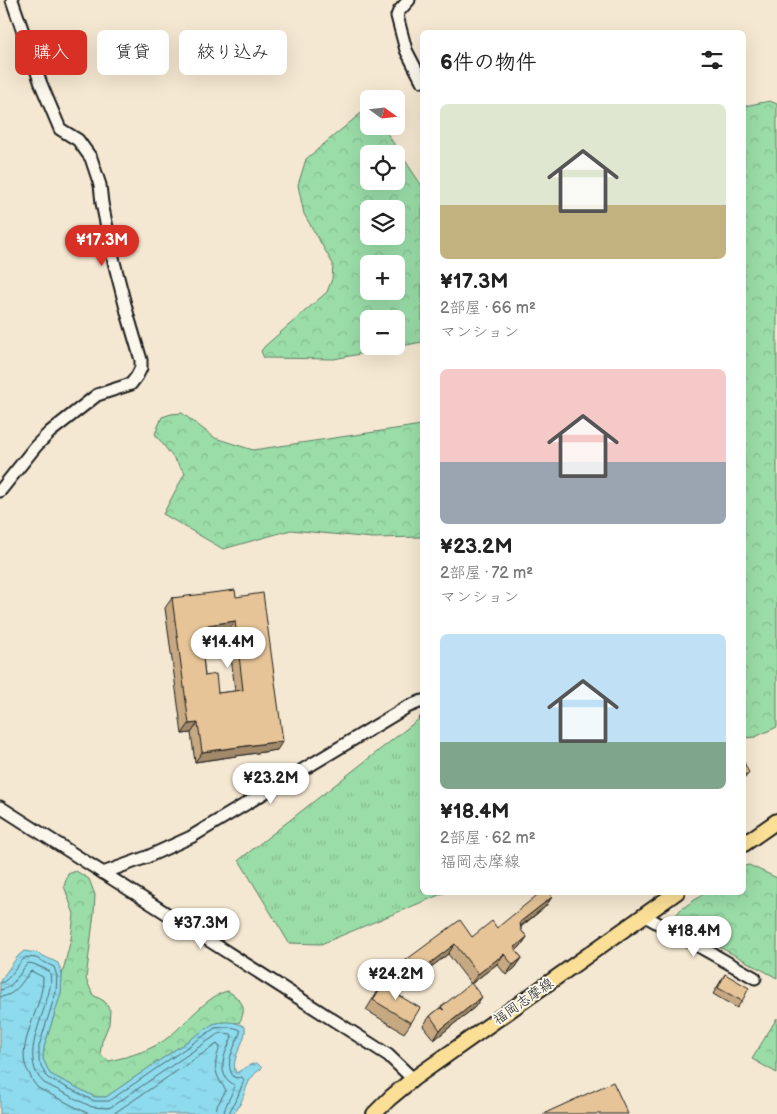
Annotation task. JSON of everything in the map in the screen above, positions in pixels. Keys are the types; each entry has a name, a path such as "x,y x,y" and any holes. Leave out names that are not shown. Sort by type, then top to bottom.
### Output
{"main road":[{"path":"746,843 777,821"},
{"name":"福岡志摩線","path":"374,1114 413,1079 673,895"}],"street":[{"path":"0,491 31,452 50,432 98,395 131,384 141,368 141,360 114,262 100,184 91,158 78,140 60,129 26,45 12,0"},
{"path":"409,0 397,16 406,50 420,77"},
{"path":"103,873 147,857 191,837 407,707 420,702"},
{"path":"0,807 388,1055 413,1079"},
{"path":"645,916 755,978"}],"green space":[{"path":"770,101 777,104 777,727 755,737 746,738 746,106"},
{"path":"360,114 360,135 388,135 395,145 360,145 360,190 405,190 405,160 420,183 420,342 405,345 405,310 360,310 360,354 334,359 264,358 261,351 265,346 327,292 332,279 333,264 304,214 298,185 306,159"},
{"path":"182,413 215,438 253,450 420,425 420,537 372,538 291,530 223,549 163,514 185,473 155,434 162,417"},
{"path":"420,720 420,895 439,895 321,944 289,943 239,860"},
{"path":"749,865 777,878 777,978 675,923 675,917 680,910 702,895 746,895 746,866"},
{"path":"76,871 89,879 95,895 86,979 93,995 104,1001 110,1010 109,1024 102,1041 100,1054 109,1061 149,1049 170,1036 213,997 221,993 228,991 240,1001 243,1009 242,1018 239,1023 222,1022 213,1024 106,1097 95,1097 50,1074 43,1059 44,1047 61,993 62,975 71,939 74,914 64,886 68,874"},
{"path":"777,1018 777,1073 752,1059"}],"water":[{"path":"24,951 37,953 58,963 62,975 61,993 44,1047 43,1059 50,1074 95,1097 106,1097 213,1024 234,1023 245,1027 245,1033 236,1056 234,1067 236,1073 257,1063 262,1068 251,1079 238,1108 233,1114 0,1114 0,981 18,956"}],"building":[{"path":"235,590 236,597 263,593 283,741 202,752 198,723 189,724 172,598","holes":["235,621 243,690 218,693 216,674 205,676 202,648 211,647 208,625"]},
{"path":"537,895 550,895 552,897 520,922 521,930 527,937 514,948 522,958 513,965 504,954 478,974 455,944 416,974 406,960 460,920 472,937 492,921 497,928"},
{"path":"725,974 749,988 742,1001 718,988"},
{"path":"387,977 403,986 398,995 420,1008 411,1023 373,1000"},
{"path":"471,983 482,997 440,1030 430,1016 440,1008 444,1010 441,1007"},
{"path":"613,1082 628,1114 543,1114"}]}
